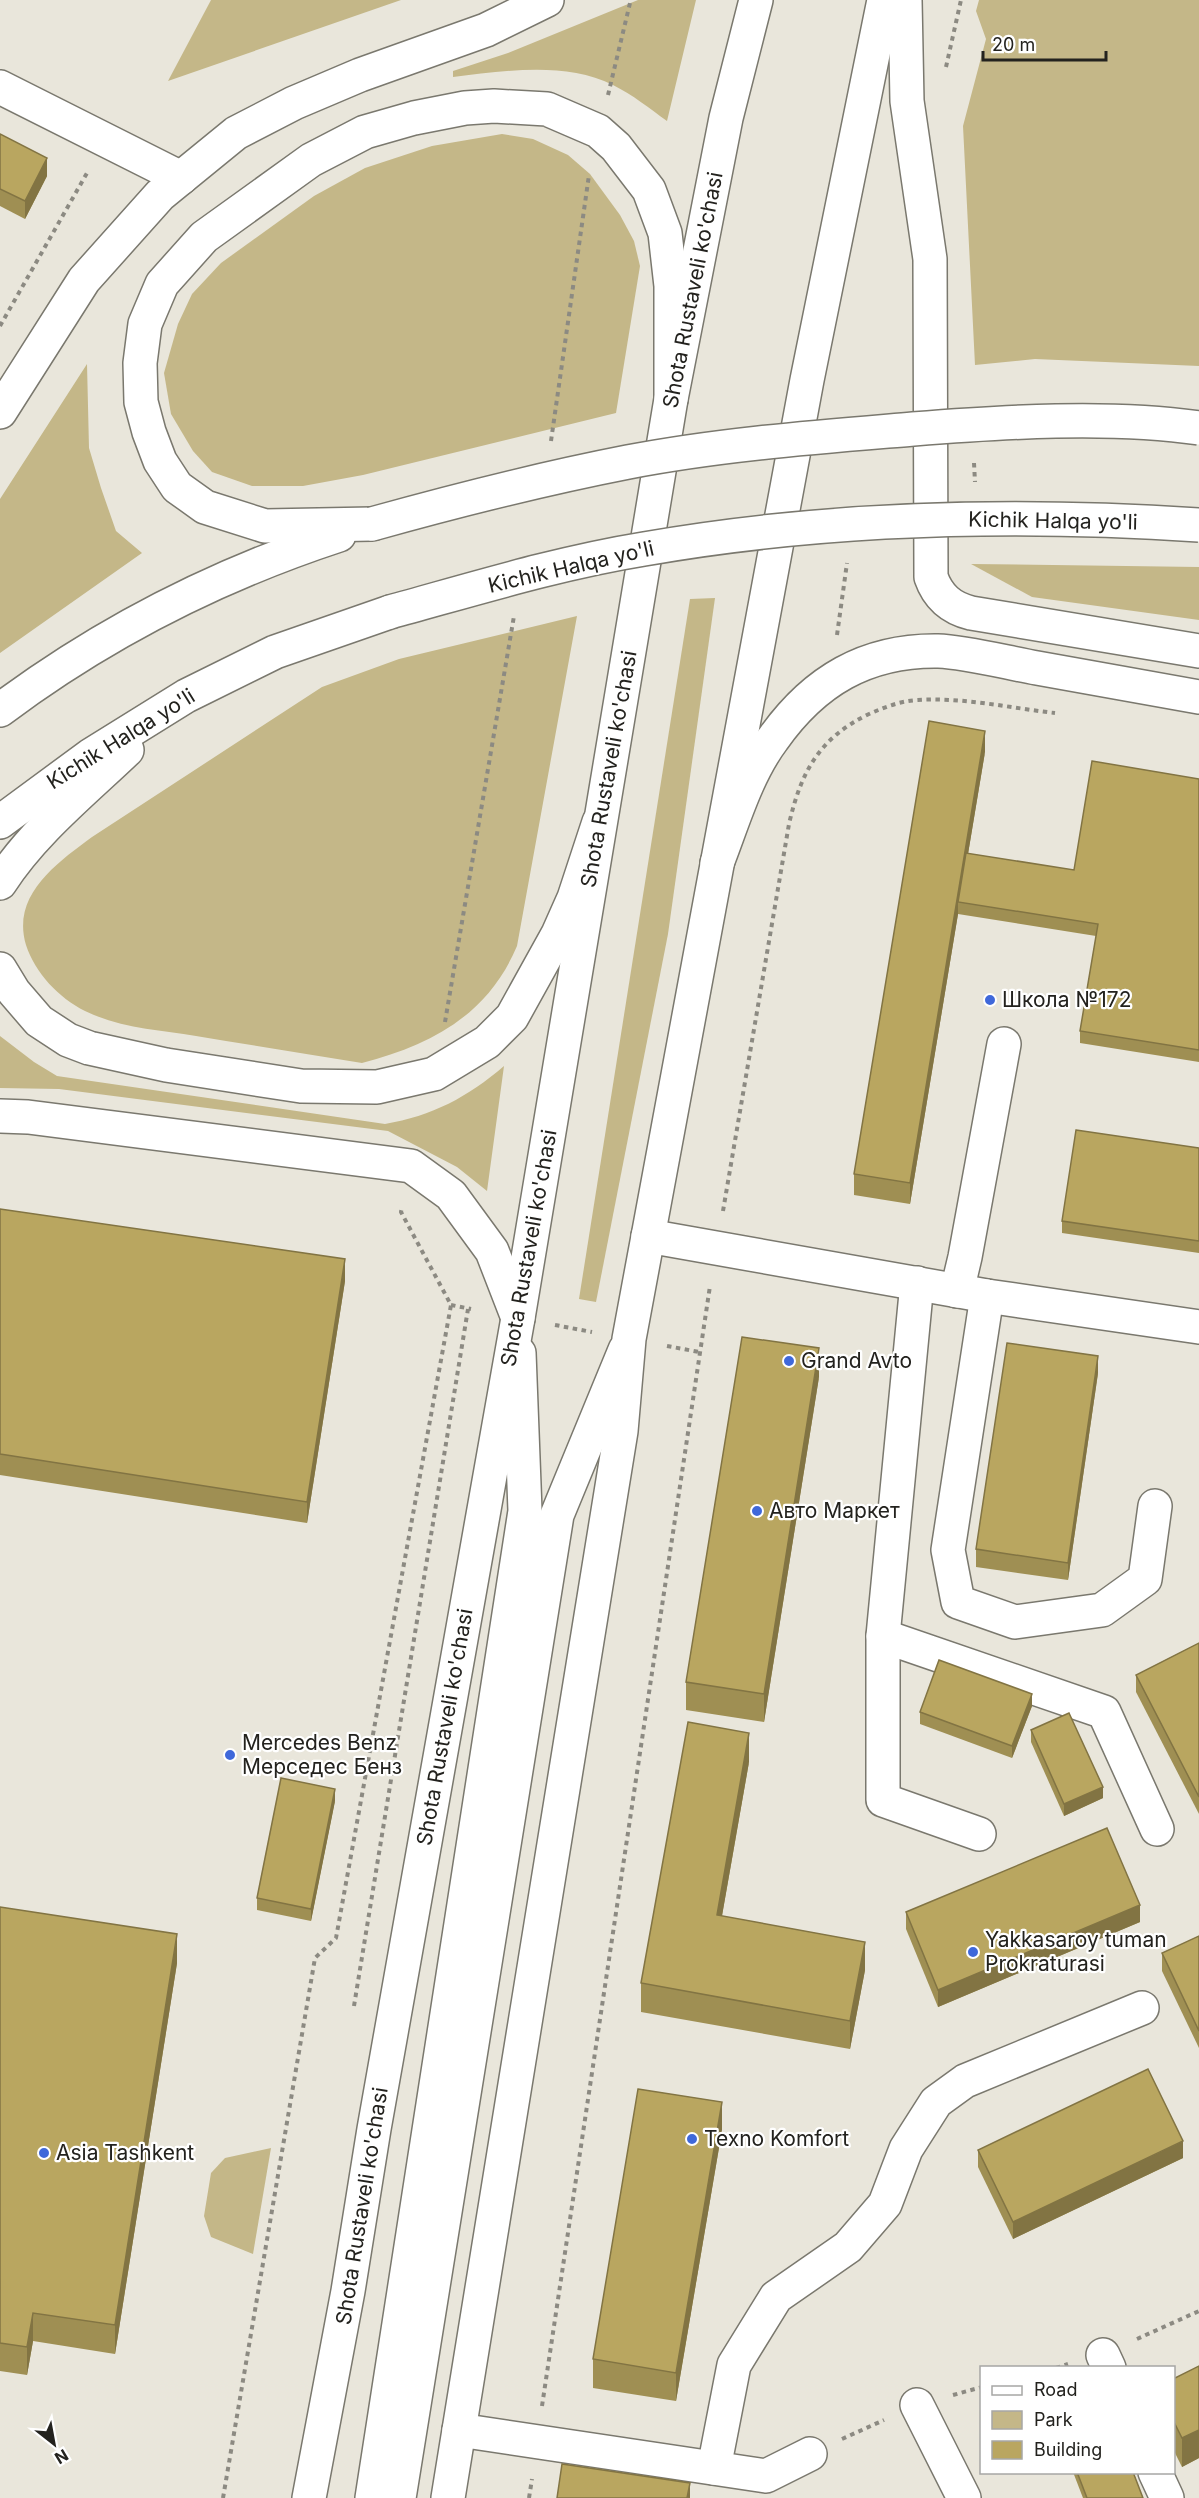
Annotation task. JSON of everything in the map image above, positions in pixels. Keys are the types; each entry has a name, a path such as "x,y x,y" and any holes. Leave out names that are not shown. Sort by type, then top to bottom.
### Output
{"main road":[{"path":"0,412 84,280 160,195 236,133 294,103 360,75 486,30 547,0"},
{"name":"Shota Rustaveli ko'chasi","path":"309,2498 348,2291 374,2129 518,1318 671,399 726,118 756,0"},
{"path":"448,2498 621,1431 629,1339 807,380 884,0"},
{"path":"905,0 907,101 930,259 931,577 934,586 946,602 971,613 1199,651"},
{"path":"0,87 181,178"},
{"path":"372,524 265,526 205,507 177,487 160,461 148,432 141,402 140,363 145,324 162,284 204,237 311,160 365,132 414,118 465,108 494,106 547,109 598,131 616,147 649,190 665,234 671,286 671,399"},
{"path":"0,710 129,625 196,591 276,556 372,524 505,487 608,466 793,439 976,424 1094,422 1199,428"},
{"name":"Kichik Halqa yo'li","path":"0,822 91,755 186,696 275,652 390,612 532,574 643,549 778,530 920,520 1086,519 1199,525"},
{"path":"717,863 752,776 771,741 795,710 818,688 847,670 884,658 940,651 1199,697"},
{"path":"0,883 14,861 59,814 186,696"},
{"path":"0,969 14,992 39,1021 68,1040 89,1048 166,1065 301,1086 377,1087 434,1074 487,1042 512,1017 566,916 599,822"},
{"path":"1004,1044 966,1257 972,1294 948,1550 958,1602 1015,1622 1102,1610 1145,1580 1155,1506"},
{"path":"0,1116 52,1120 411,1166 451,1195 492,1251 518,1318 525,1511 372,2498"},
{"path":"648,1236 717,1246 972,1294 1199,1327"},
{"path":"917,1284 883,1636 883,1800 979,1834"},
{"path":"399,2498 557,1515 629,1339"},
{"path":"883,1636 1104,1712 1157,1829"},
{"path":"714,2468 734,2365 740,2355 776,2297 848,2247 885,2204 906,2150 936,2102 965,2081 1142,2008"},
{"path":"917,2405 964,2498"},
{"path":"459,2430 766,2476 810,2454"},
{"path":"1156,2474 1167,2498"}],"path":[{"path":"549,451 590,174 598,131 630,3"},
{"path":"0,326 106,140"},
{"path":"443,1032 515,611"},
{"path":"529,2498 699,1352 789,824 801,781 825,743 855,721 891,705 916,700 941,700 1058,713"},
{"path":"223,2498 315,1958 336,1938 451,1305 699,1352"},
{"path":"354,2010 468,1309"}],"green space":[{"path":"211,0 401,0 168,81"},
{"path":"638,0 696,0 667,121 613,85 575,73 534,70 453,77 453,71 508,53"},
{"path":"979,0 1199,0 1199,366 1035,359 975,365 963,126 986,39 976,11"},
{"path":"502,134 533,139 568,155 590,174 620,215 634,241 640,266 616,413 363,475 303,486 252,486 212,472 193,451 171,414 164,373 178,324 192,294 221,263 314,196 365,168 432,146"},
{"path":"87,364 89,448 116,531 142,553 0,653 0,499"},
{"path":"971,564 1199,567 1199,620 1032,597"},
{"path":"715,598 668,934 596,1302 579,1299 690,599"},
{"path":"577,616 517,946 505,970 490,991 455,1024 411,1047 362,1063 140,1028 98,1017 75,1006 57,992 35,965 26,945 23,927 25,911 40,882 52,869 92,837 322,687 399,659"},
{"path":"0,1036 57,1076 385,1124 418,1116 449,1104 477,1087 504,1066 487,1191 457,1167 388,1131 59,1089 0,1088"},
{"path":"271,2148 253,2254 211,2237 204,2216 211,2173 225,2158"}],"building":[{"path":"0,134 47,158 25,201 0,189"},
{"path":"929,721 985,731 910,1183 854,1174"},
{"path":"1092,761 1199,779 1199,1050 1080,1031 1098,924 958,902 966,853 1074,870"},
{"path":"1076,1130 1199,1148 1199,1241 1062,1221"},
{"path":"0,1209 345,1259 307,1502 0,1454"},
{"path":"742,1337 819,1348 764,1694 686,1682"},
{"path":"1007,1343 1098,1356 1068,1563 976,1549"},
{"path":"1199,1643 1199,1797 1136,1675"},
{"path":"939,1660 1032,1694 1012,1746 920,1712"},
{"path":"1069,1713 1103,1787 1064,1804 1031,1730"},
{"path":"688,1722 749,1733 717,1915 865,1942 850,2021 641,1983"},
{"path":"281,1778 335,1789 311,1909 257,1898"},
{"path":"1107,1828 1140,1905 938,1990 906,1912"},
{"path":"0,1907 177,1934 115,2325 33,2313 27,2347 0,2343"},
{"path":"1199,1936 1199,2031 1162,1953"},
{"path":"1148,2069 1183,2141 1013,2222 978,2150"},
{"path":"638,2089 722,2102 676,2373 593,2359"},
{"path":"1199,2366 1199,2430 1182,2438 1175,2424 1175,2378"},
{"path":"562,2464 690,2483 687,2498 557,2498"},
{"path":"1078,2474 1134,2474 1143,2498 1087,2498"}],"place":[{"name":"Школа №172","path":"990,1000"},
{"name":"Grand Avto","path":"789,1361"},
{"name":"Авто Маркет","path":"757,1511"},
{"name":"Mercedes Benz Мерседес Бенз","path":"230,1755"},
{"name":"Yakkasaroy tuman Prokraturasi","path":"973,1952"},
{"name":"Texno Komfort","path":"692,2139"},
{"name":"Asia Tashkent","path":"44,2153"}]}
